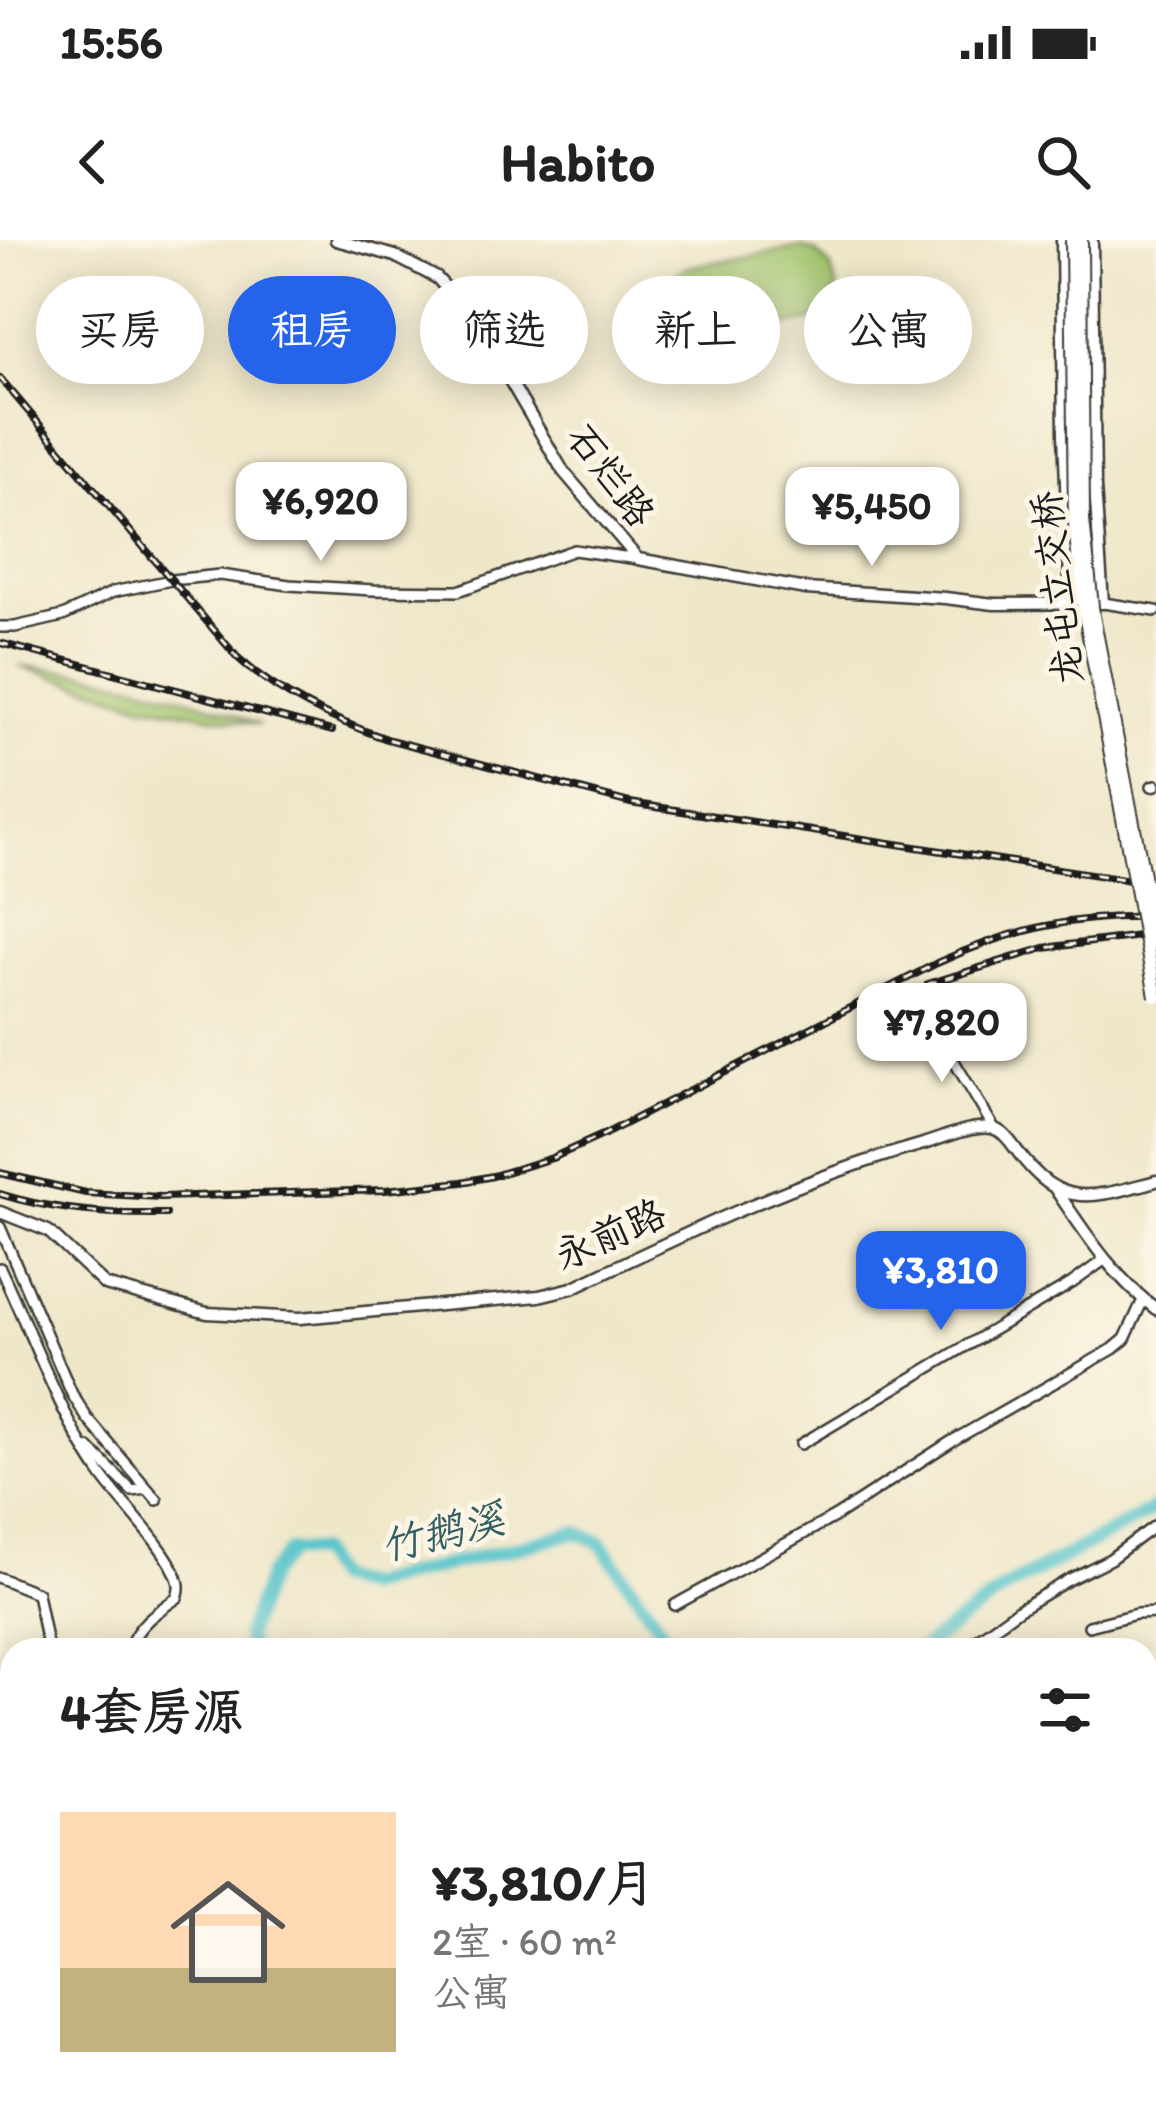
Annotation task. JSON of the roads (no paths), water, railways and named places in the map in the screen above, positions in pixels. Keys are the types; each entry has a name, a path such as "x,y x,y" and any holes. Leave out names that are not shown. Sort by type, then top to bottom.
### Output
{"main road":[{"name":"龙屯立交桥","path":"1072,240 1075,526 1083,604 1156,996"},
{"name":"龙屯立交桥","path":"1081,240 1083,520 1089,578 1156,942"}],"street":[{"name":"石烂路","path":"336,240 395,256 437,278 473,318 563,471 638,560"},
{"path":"1062,240 1071,604"},
{"path":"1092,240 1095,487 1103,603"},
{"path":"0,627 63,616 112,592 220,575 289,585 458,591 574,550 806,589 994,604 1103,603 1156,611"},
{"path":"929,1019 994,1128 1054,1188 1104,1260 1156,1309"},
{"name":"永前路","path":"0,1212 48,1231 105,1285 207,1313 300,1318 539,1296 572,1288 773,1194 861,1162 970,1130 994,1128"},
{"path":"1054,1188 1076,1197 1099,1196 1156,1181"},
{"path":"0,1227 72,1394 157,1500"},
{"path":"801,1444 1104,1260"},
{"path":"0,1268 81,1440 180,1584 177,1598 146,1619 133,1638"},
{"path":"675,1605 836,1516 952,1441 1112,1349 1125,1339 1143,1300"},
{"path":"81,1440 132,1491 147,1489"},
{"path":"979,1638 1156,1525"},
{"path":"0,1578 38,1593 46,1638"},
{"path":"1089,1626 1156,1613"}],"waterway":[{"name":"竹鹅溪","path":"937,1638 1004,1589 1156,1508"},
{"name":"竹鹅溪","path":"247,1638 269,1574 290,1551 318,1552 334,1579 365,1586 576,1532 600,1542 668,1638"}],"railway":[{"path":"0,378 237,657 289,695 347,724 387,739 630,803 1156,884"},
{"path":"0,643 332,731"},
{"path":"0,1173 86,1193 161,1197 385,1190 493,1176 552,1158 605,1134 964,951 1070,922 1156,917"},
{"path":"928,984 1044,948 1156,934"},
{"path":"0,1194 82,1211 166,1214"}]}
